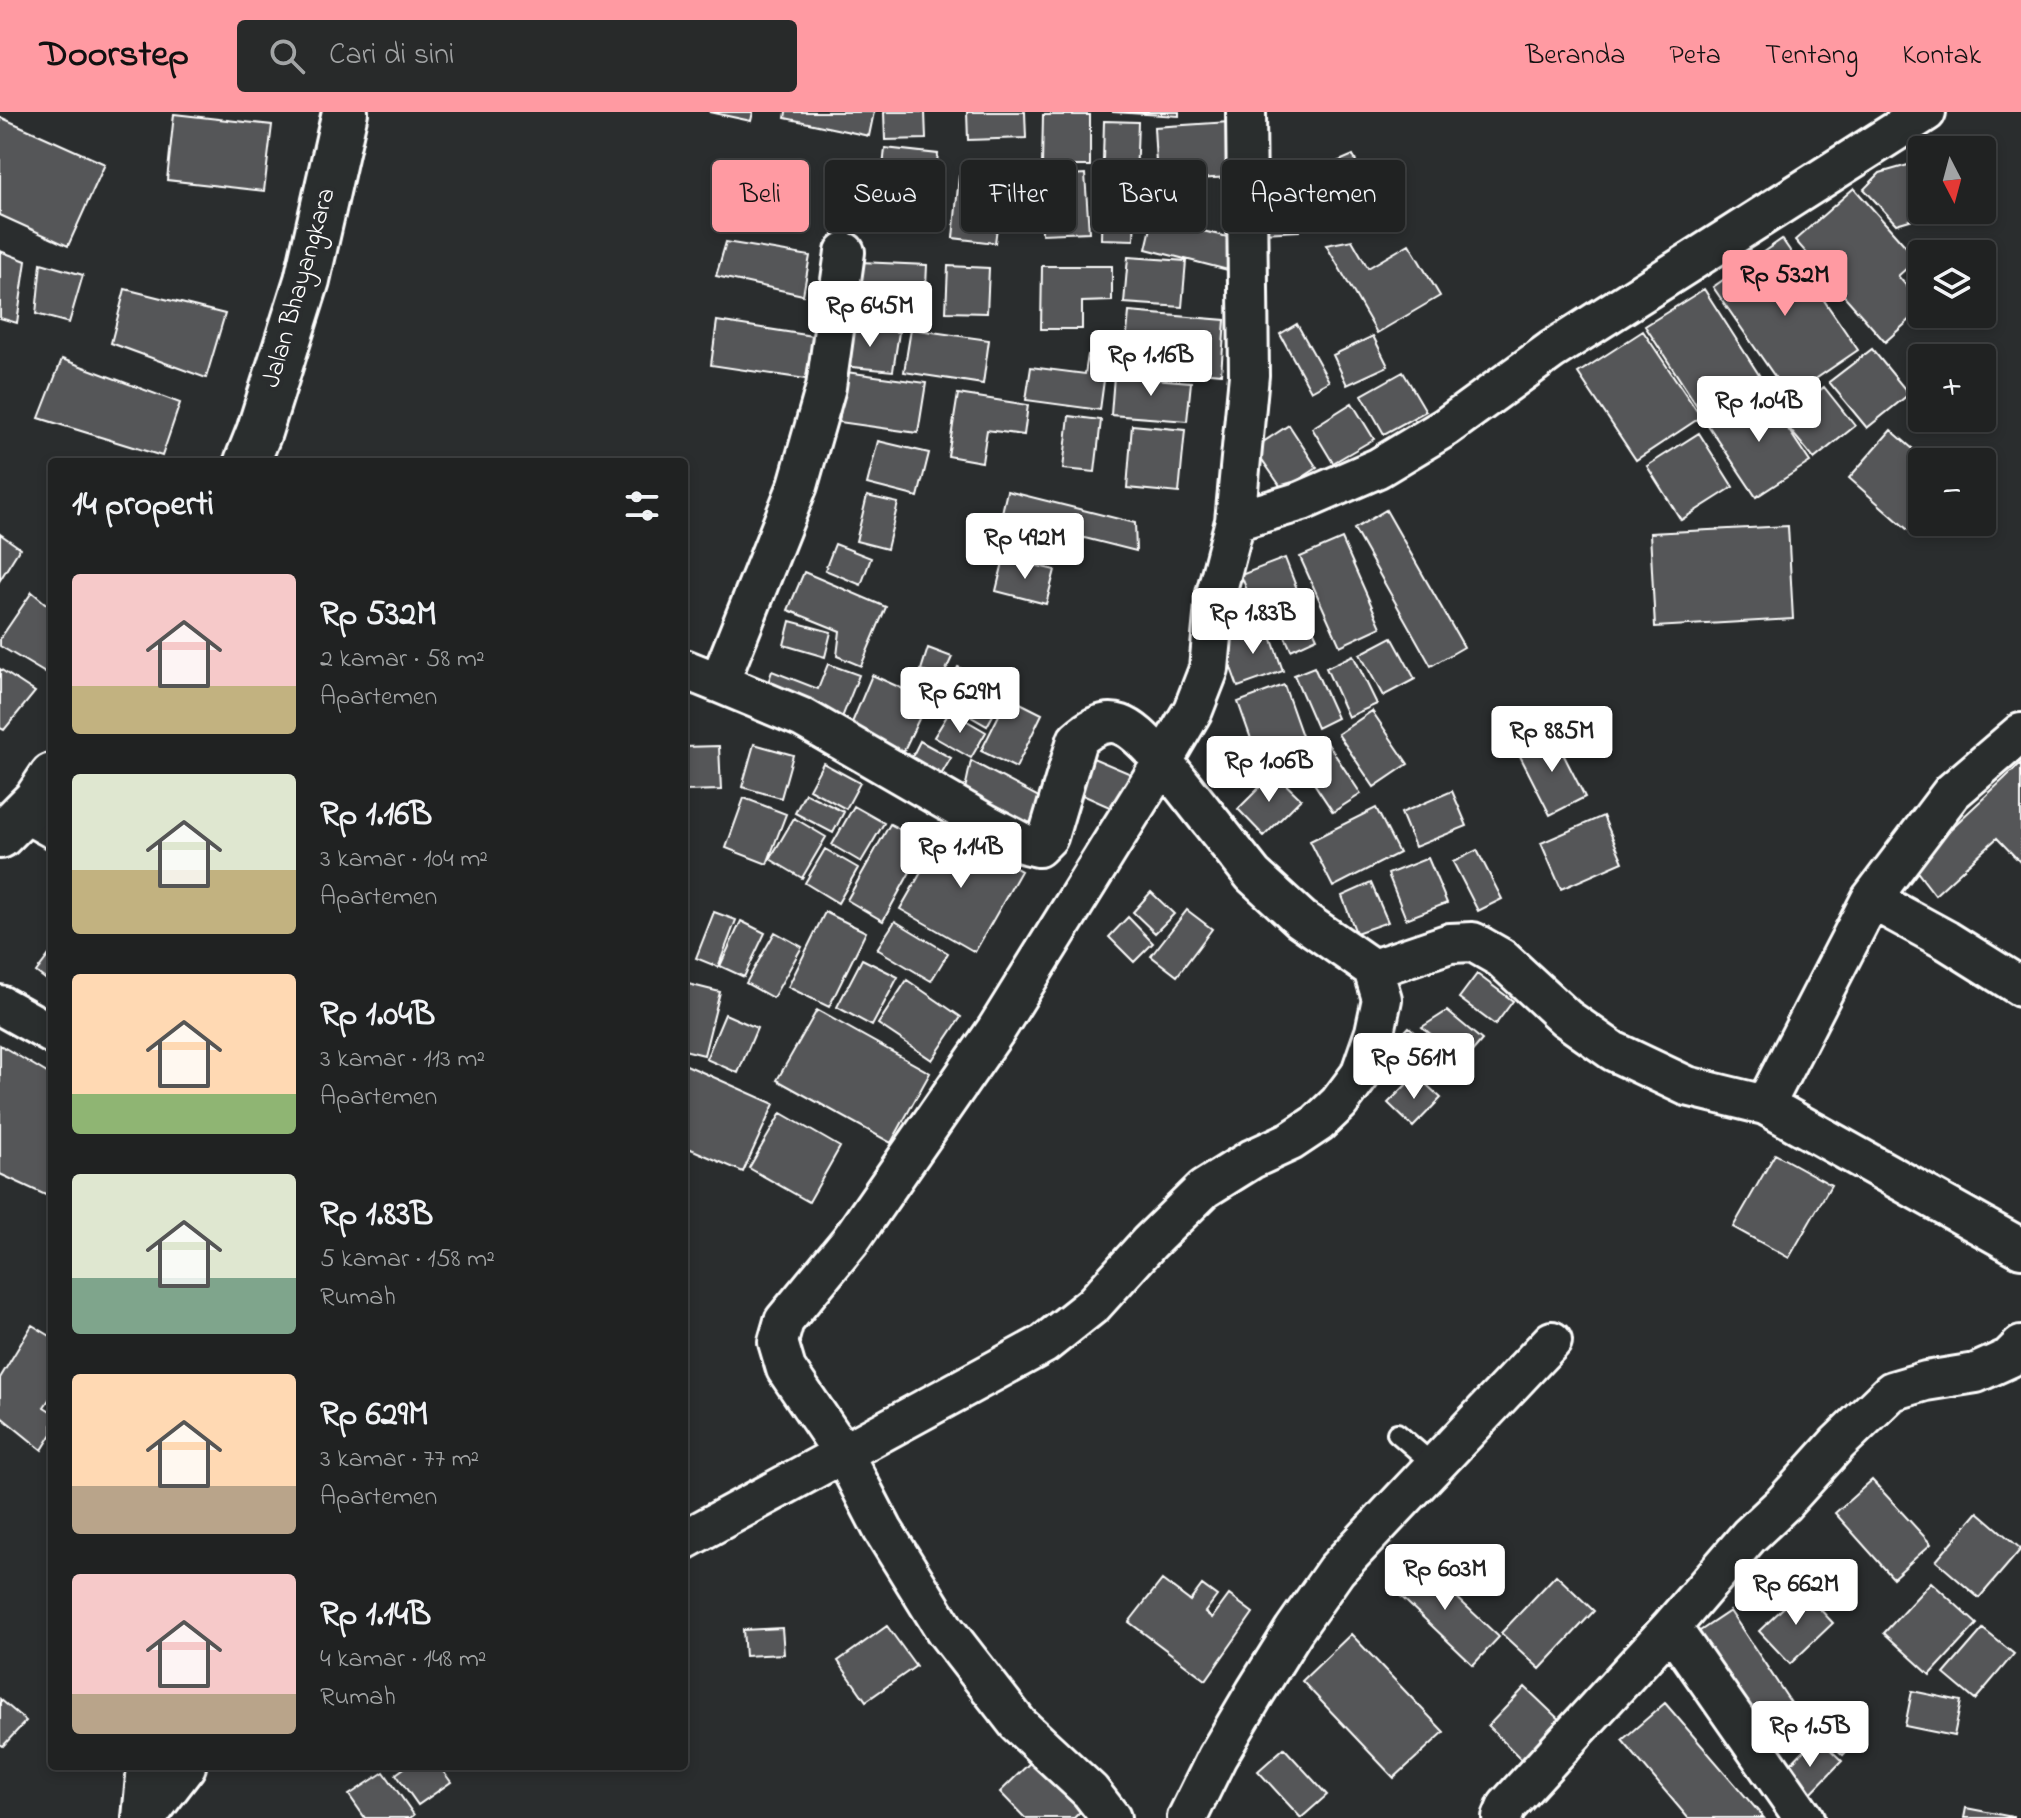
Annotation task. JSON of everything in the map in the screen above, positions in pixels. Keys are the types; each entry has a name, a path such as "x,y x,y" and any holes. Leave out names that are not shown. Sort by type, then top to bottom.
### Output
{"highway":[{"name":"Jalan Bhayangkara","path":"249,458 307,280 345,112"},
{"path":"25,825 48,782"}],"street":[{"path":"1111,1818 1090,1791 1018,1724 945,1630 883,1530 843,1453 786,1369 778,1342 784,1321 850,1241 996,1030 1163,761 1193,710 1209,669 1216,594 1235,521 1249,375 1246,112"},
{"path":"1235,521 1302,501 1378,468 1446,427 1552,350 1926,112"},
{"path":"719,683 798,485 826,387 845,252"},
{"path":"688,671 803,718 985,823 1025,844 1038,847 1048,837 1077,740 1088,730 1112,722 1129,726 1163,761 1253,875 1301,919 1373,969 1382,999 1375,1032 1360,1075 1339,1103 1318,1123 1291,1141 1252,1159 1204,1189 1149,1243 1093,1305 1044,1344 688,1538"},
{"path":"1765,1105 1871,899 1952,792 2021,733"},
{"path":"1871,899 1946,940 2021,987"},
{"path":"1373,969 1450,943 1473,942 1501,958 1566,1018 1613,1051 1687,1086 1765,1105 2021,1248"},
{"path":"0,1005 48,1032"},
{"path":"1187,1818 1217,1757 1294,1630 1336,1570 1552,1341"},
{"path":"1502,1818 1507,1806 1671,1627 1749,1536 1892,1391 1926,1381 1976,1373 2009,1358 2021,1346"},
{"path":"1671,1627 1804,1818"},
{"path":"144,1818 147,1770"},
{"path":"144,1818 183,1770"}],"lane":[{"path":"1397,1433 1434,1465"}],"building":[{"path":"709,112 753,112 751,121"},
{"path":"786,112 874,112 869,136 785,118"},
{"path":"884,112 925,112 926,139 885,140"},
{"path":"967,112 1025,112 1026,138 968,140"},
{"path":"1112,112 1179,112 1179,116"},
{"path":"174,114 272,125 264,191 167,180"},
{"path":"1043,115 1090,115 1090,166 1076,166 1076,160 1042,160"},
{"path":"0,117 105,164 68,246 0,215"},
{"path":"1104,121 1138,122 1137,160 1103,160"},
{"path":"1229,122 1231,160 1222,160 1222,178 1206,178 1206,160 1156,160 1154,127"},
{"path":"885,148 938,154 937,160 884,160"},
{"path":"1908,165 1908,220 1896,224 1864,189 1880,173"},
{"path":"1085,174 1089,232 1042,234 1076,232 1076,175"},
{"path":"961,176 961,232 996,232 995,243 953,238"},
{"path":"1854,188 1908,249 1908,267 1898,276 1908,288 1908,321 1885,342 1795,240"},
{"path":"1101,232 1134,232 1134,240 1101,239"},
{"path":"1150,232 1206,232 1236,239 1228,270 1146,249"},
{"path":"1782,239 1858,350 1789,397 1713,287"},
{"path":"1352,240 1368,268 1409,244 1440,296 1377,333 1326,245"},
{"path":"726,242 810,256 803,295 716,276"},
{"path":"0,251 26,261 17,323 0,318"},
{"path":"1128,257 1186,261 1182,307 1124,303"},
{"path":"860,262 927,265 925,308 859,306"},
{"path":"41,263 83,275 69,323 36,314"},
{"path":"948,266 989,268 987,313 946,312"},
{"path":"1042,266 1112,266 1112,301 1082,302 1082,329 1041,329"},
{"path":"125,289 225,314 206,378 111,343"},
{"path":"1704,289 1761,378 1703,415 1645,326"},
{"path":"1129,312 1225,320 1221,374 1124,366"},
{"path":"717,321 813,336 806,379 711,365"},
{"path":"1297,324 1329,381 1311,391 1280,334"},
{"path":"848,326 899,332 893,371 842,366"},
{"path":"911,329 989,340 983,384 904,372"},
{"path":"1643,331 1701,417 1636,460 1578,373"},
{"path":"1373,336 1388,366 1347,385 1333,355"},
{"path":"1872,349 1908,395 1867,428 1829,382"},
{"path":"1088,355 1107,358 1100,410 1026,400 1031,367 1085,374"},
{"path":"62,359 180,403 162,456 39,418"},
{"path":"846,372 926,383 918,433 839,422"},
{"path":"1403,372 1426,411 1384,434 1362,395"},
{"path":"1114,376 1191,382 1187,421 1111,415"},
{"path":"1824,387 1855,426 1814,459 1782,420"},
{"path":"1762,390 1810,462 1756,497 1708,425"},
{"path":"958,394 1028,405 1024,435 987,430 982,462 948,456"},
{"path":"1352,403 1374,439 1333,463 1312,428"},
{"path":"1069,416 1101,420 1095,472 1063,469"},
{"path":"1132,425 1185,430 1179,493 1127,488"},
{"path":"1289,425 1317,468 1283,490 1254,448"},
{"path":"1891,430 1912,448 1908,448 1908,530 1849,478"},
{"path":"1699,433 1733,487 1681,520 1647,466"},
{"path":"878,441 929,453 918,497 867,484"},
{"path":"1007,491 1135,523 1136,551 1001,517"},
{"path":"867,496 898,503 887,549 856,541"},
{"path":"1386,510 1464,647 1431,666 1354,529"},
{"path":"1788,526 1793,619 1655,627 1650,533"},
{"path":"0,534 20,548 0,580"},
{"path":"1342,539 1381,627 1340,646 1300,557"},
{"path":"835,544 871,558 861,585 825,570"},
{"path":"1004,558 1055,570 1046,604 996,591"},
{"path":"1285,558 1300,597 1256,613 1241,575"},
{"path":"804,572 886,607 861,666 837,656 840,631 788,610"},
{"path":"32,592 48,606 48,675 0,646 0,639"},
{"path":"1302,605 1317,638 1291,650 1276,616"},
{"path":"790,621 831,632 825,657 784,645"},
{"path":"1267,625 1283,671 1238,687 1222,643"},
{"path":"1392,637 1415,679 1383,696 1360,654"},
{"path":"928,648 952,657 942,679 921,670"},
{"path":"1353,655 1377,704 1348,717 1326,668"},
{"path":"828,664 859,675 839,725 764,695 772,671 818,689"},
{"path":"958,667 1005,693 987,726 940,699"},
{"path":"1314,667 1337,718 1317,728 1294,675"},
{"path":"0,669 35,692 4,730 0,728"},
{"path":"872,675 928,700 898,763 846,737"},
{"path":"1284,685 1302,736 1256,753 1238,702"},
{"path":"1008,697 1042,714 1016,768 981,751"},
{"path":"950,711 986,732 971,758 934,737"},
{"path":"1372,711 1408,764 1374,787 1338,734"},
{"path":"1553,734 1585,797 1550,815 1518,752"},
{"path":"920,741 951,758 938,780 906,769"},
{"path":"754,744 793,755 781,798 742,787"},
{"path":"1328,744 1361,794 1333,812 1300,762"},
{"path":"719,746 721,790 688,791 688,747"},
{"path":"1093,758 1131,774 1116,810 1078,793"},
{"path":"971,761 1054,805 1025,833 964,794"},
{"path":"823,763 860,783 846,809 809,789"},
{"path":"2021,763 2021,863 1997,838 1935,895 1912,865"},
{"path":"1274,773 1301,799 1264,836 1238,809"},
{"path":"1452,791 1467,826 1415,847 1401,813"},
{"path":"805,793 844,812 833,833 795,813"},
{"path":"744,798 786,814 767,864 726,848"},
{"path":"854,806 884,823 861,862 832,845"},
{"path":"1376,808 1399,853 1333,887 1310,841"},
{"path":"1603,816 1623,862 1561,889 1541,843"},
{"path":"794,818 826,837 802,878 770,859"},
{"path":"890,824 926,843 883,921 847,900"},
{"path":"946,829 1021,871 975,952 900,909"},
{"path":"825,849 858,868 838,903 805,883"},
{"path":"1477,850 1502,899 1478,911 1453,862"},
{"path":"1428,858 1447,903 1406,919 1388,874"},
{"path":"1371,883 1388,922 1356,933 1342,896"},
{"path":"1151,892 1174,914 1155,933 1133,912"},
{"path":"1187,910 1212,929 1177,976 1151,956"},
{"path":"714,912 736,920 718,967 696,958"},
{"path":"825,912 866,932 829,1007 788,987"},
{"path":"1128,917 1153,943 1134,962 1109,937"},
{"path":"741,921 765,933 744,977 720,966"},
{"path":"895,921 948,953 931,981 877,949"},
{"path":"775,932 802,947 773,998 746,983"},
{"path":"48,956 48,981 36,972"},
{"path":"862,959 898,977 872,1026 837,1007"},
{"path":"1477,974 1513,1001 1495,1025 1459,998"},
{"path":"907,980 961,1017 932,1060 878,1024"},
{"path":"688,984 720,992 704,1055 688,1051"},
{"path":"817,1010 930,1073 891,1143 777,1080"},
{"path":"1447,1011 1482,1040 1464,1061 1422,1027"},
{"path":"725,1014 757,1028 738,1073 706,1059"},
{"path":"1409,1027 1432,1047 1415,1065 1392,1045"},
{"path":"0,1045 48,1074 48,1196 0,1174"},
{"path":"688,1066 774,1104 743,1172 688,1148"},
{"path":"1416,1075 1441,1098 1413,1127 1388,1103"},
{"path":"781,1113 840,1147 809,1202 749,1168"},
{"path":"1775,1154 1831,1185 1789,1258 1733,1227"},
{"path":"32,1325 48,1335 48,1401 44,1407 48,1410 48,1440 42,1450 0,1416 0,1378"},
{"path":"1872,1480 1931,1544 1893,1578 1835,1513"},
{"path":"1978,1512 2021,1549 1979,1598 1936,1561"},
{"path":"1416,1559 1499,1637 1473,1665 1390,1586"},
{"path":"1556,1575 1594,1611 1540,1669 1501,1633"},
{"path":"1162,1580 1190,1601 1202,1585 1217,1596 1205,1612 1212,1618 1229,1595 1253,1613 1206,1680 1129,1622"},
{"path":"1931,1582 1977,1624 1930,1675 1884,1633"},
{"path":"1802,1590 1833,1623 1790,1664 1759,1631"},
{"path":"1730,1611 1803,1721 1761,1748 1688,1639"},
{"path":"887,1626 916,1666 866,1701 838,1661"},
{"path":"782,1628 784,1654 745,1656 743,1630"},
{"path":"1983,1629 2014,1654 1975,1700 1944,1674"},
{"path":"1351,1634 1444,1732 1394,1778 1302,1681"},
{"path":"1525,1687 1569,1729 1530,1768 1488,1726"},
{"path":"1912,1691 1961,1701 1954,1736 1905,1726"},
{"path":"0,1699 26,1721 3,1746 0,1744"},
{"path":"1665,1703 1764,1818 1688,1818 1622,1740"},
{"path":"1828,1716 1856,1741 1843,1755 1815,1730"},
{"path":"1817,1737 1842,1761 1803,1801 1778,1777"},
{"path":"1284,1748 1327,1795 1301,1818 1258,1771"},
{"path":"1038,1755 1087,1805 1074,1818 1025,1818 1000,1792"},
{"path":"402,1770 442,1770 451,1782 418,1805 396,1774"},
{"path":"384,1772 414,1815 410,1818 365,1818 349,1795"},
{"path":"1966,1808 2013,1817 2013,1818 1964,1818"}]}
